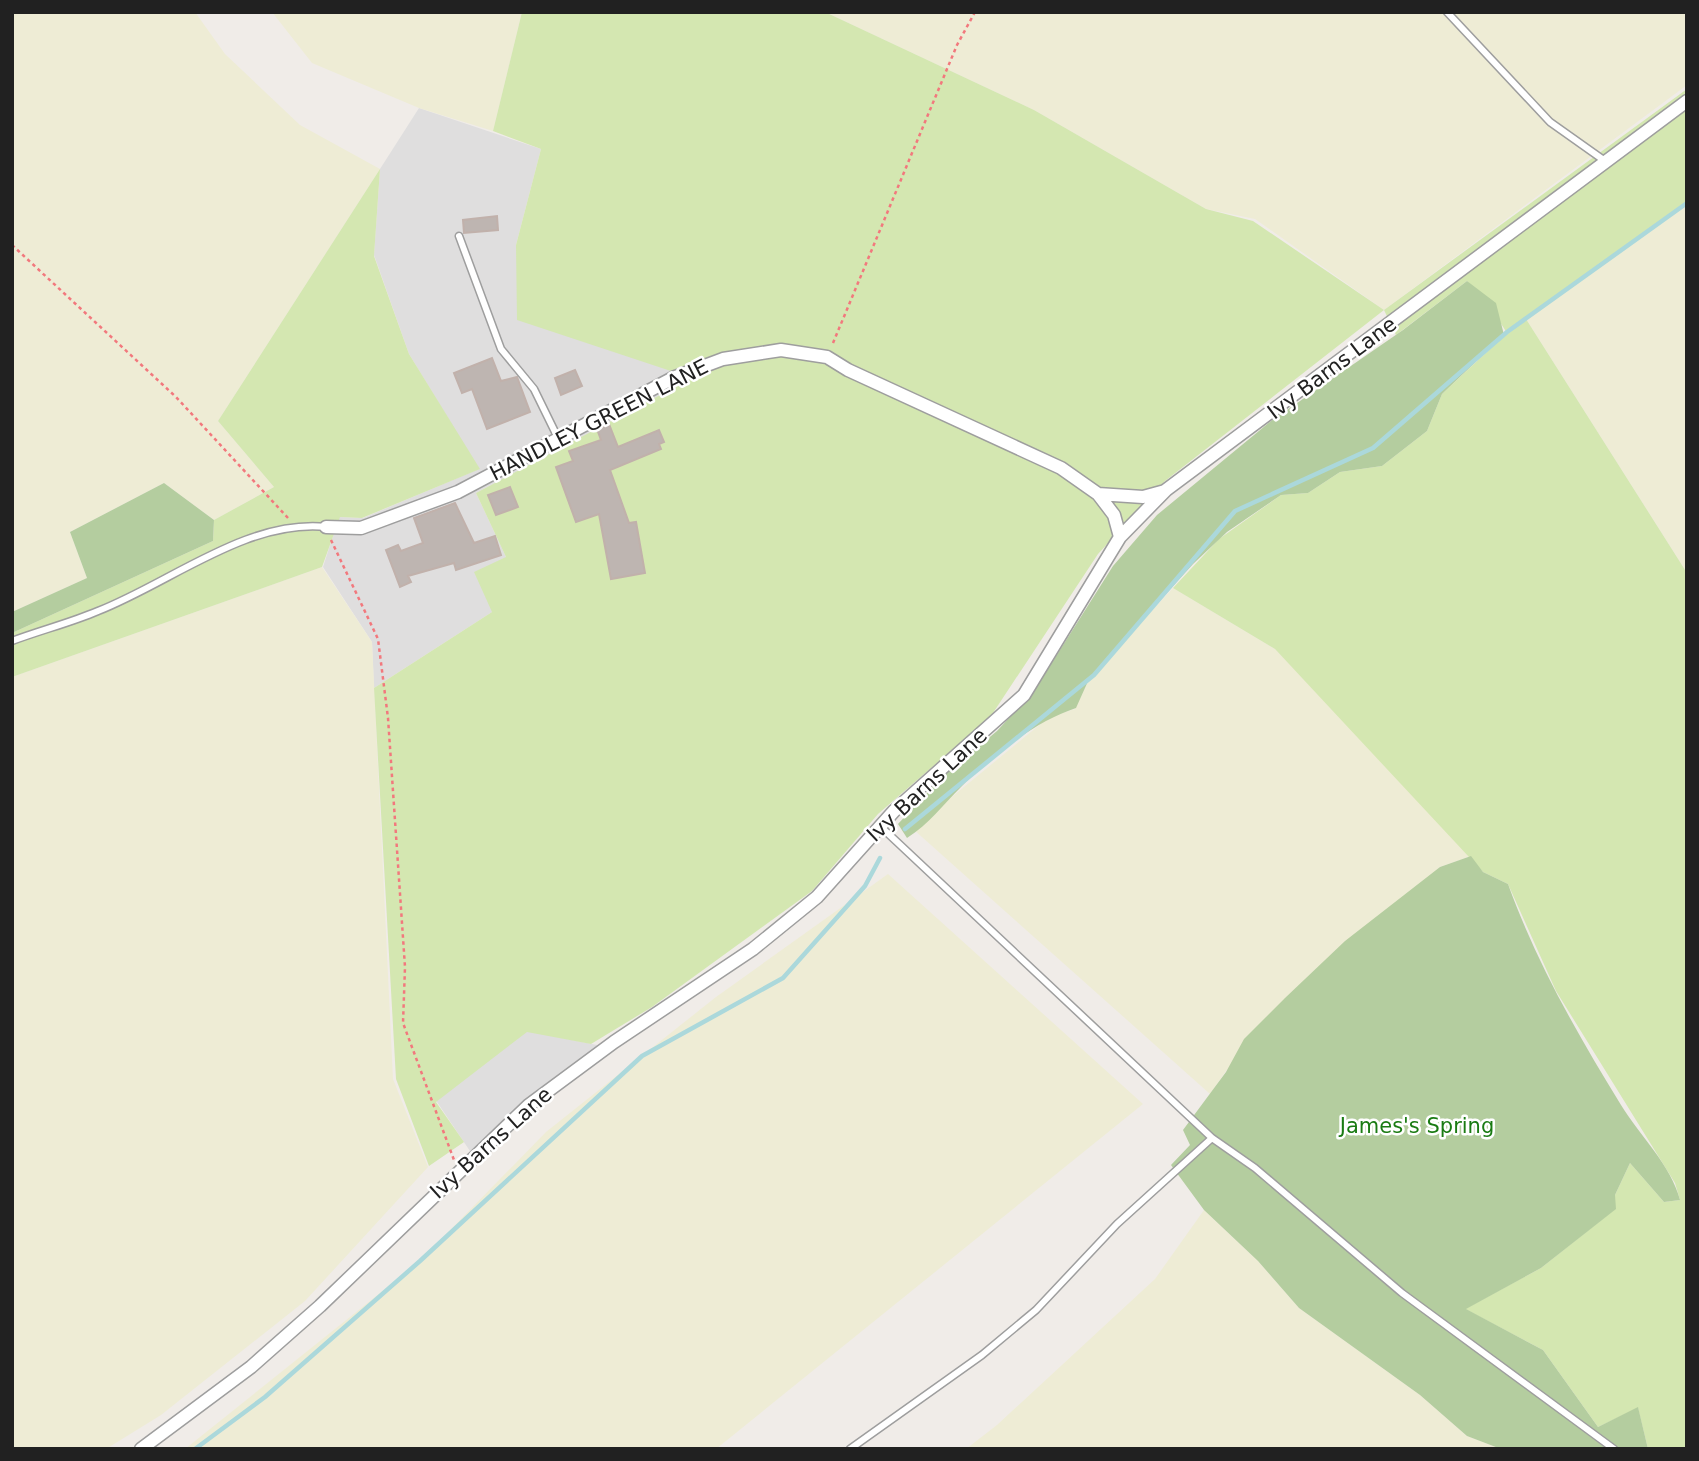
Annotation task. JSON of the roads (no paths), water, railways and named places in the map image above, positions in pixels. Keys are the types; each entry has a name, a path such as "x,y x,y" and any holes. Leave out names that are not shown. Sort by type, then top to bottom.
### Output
{"street":[{"name":"Ivy Barns Lane","path":"141,1449 251,1367 320,1306 529,1105 614,1042 753,948 817,897 880,826 938,770 1024,695 1120,537 1166,490 1687,101"},
{"name":"HANDLEY GREEN LANE","path":"326,527 362,528 390,519 458,492 675,377 723,359 751,352 781,350 827,357 848,370 1060,468 1098,494 1114,515 1120,537"},
{"path":"1098,494 1143,497 1166,490"}],"lane":[{"path":"1447,12 1550,122 1606,162"},
{"path":"458,236 501,349 534,389 558,438"},
{"path":"12,641 98,611 265,531 289,527 326,527"},
{"path":"880,826 1212,1138 1255,1168 1402,1293 1615,1449"},
{"path":"850,1449 982,1355 1036,1310 1117,1224 1212,1138"}],"waterway":[{"path":"905,829 1094,675 1235,511 1373,448 1507,332 1687,203"},
{"path":"195,1449 265,1397 420,1261 642,1056 783,978 865,886 880,858"}],"park label":[{"name":"James's Spring","path":"1417,1126"}]}
